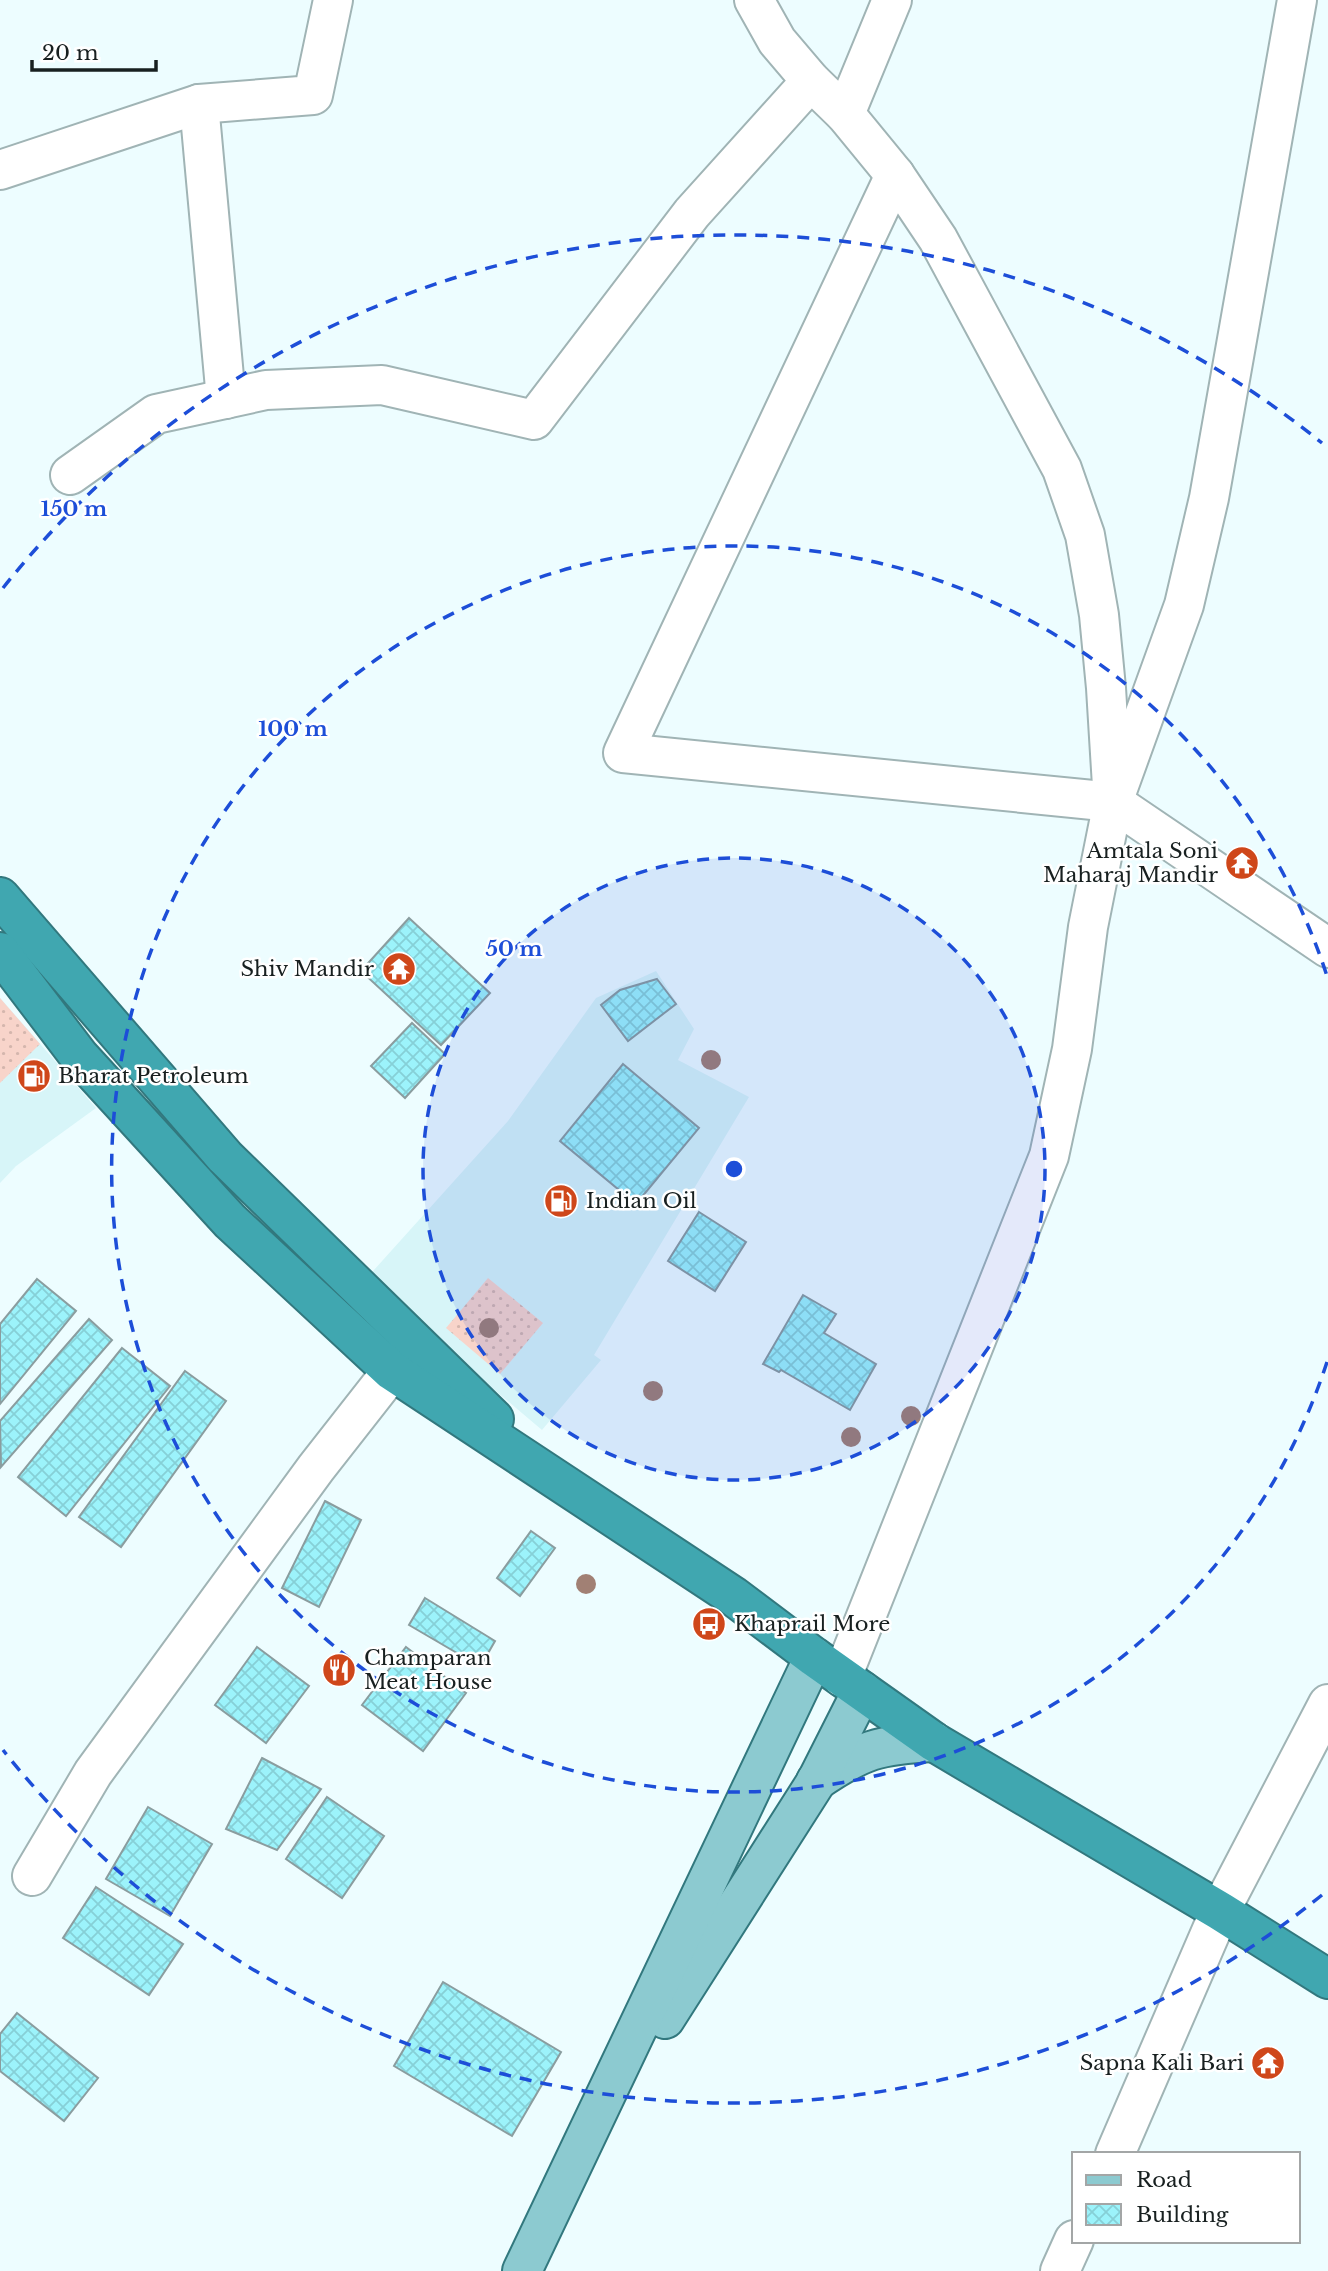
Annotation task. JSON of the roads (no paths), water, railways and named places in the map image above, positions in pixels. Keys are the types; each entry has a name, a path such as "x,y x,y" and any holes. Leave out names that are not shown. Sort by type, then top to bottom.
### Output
{"highway":[{"path":"0,897 225,1157 476,1400 535,1465"},
{"path":"0,952 79,1056 230,1220 391,1371 733,1597 934,1742 1220,1911 1328,1979"}],"main road":[{"path":"572,2166 816,1782 839,1675"},
{"path":"522,2271 572,2166 839,1675"},
{"path":"816,1782 861,1753 882,1746 934,1742"}],"street":[{"path":"0,170 200,104 313,95 333,0"},
{"path":"754,0 777,41 811,81 845,114 895,175 938,239 1062,469 1085,535 1098,615 1107,688 1113,802"},
{"path":"845,114 892,0"},
{"path":"839,1675 1049,1156 1072,1049 1088,927 1113,802 1184,605 1209,498 1297,0"},
{"path":"70,475 156,414 266,390 382,385 534,419 692,213 811,81"},
{"path":"200,104 226,399"},
{"path":"895,175 623,753 1113,802 1328,948"},
{"path":"32,1876 93,1773 316,1468 391,1371"},
{"path":"1116,2152 1220,1911 1328,1704"},
{"path":"1059,2271 1073,2243"}],"place":[{"name":"Amtala Soni Maharaj Mandir","path":"1242,863"},
{"name":"Shiv Mandir","path":"399,969"},
{"name":"Bharat Petroleum","path":"34,1076"},
{"name":"Indian Oil","path":"561,1201"},
{"name":"Khaprail More","path":"709,1624"},
{"name":"Champaran Meat House","path":"339,1670"},
{"name":"Sapna Kali Bari","path":"1268,2063"}]}
